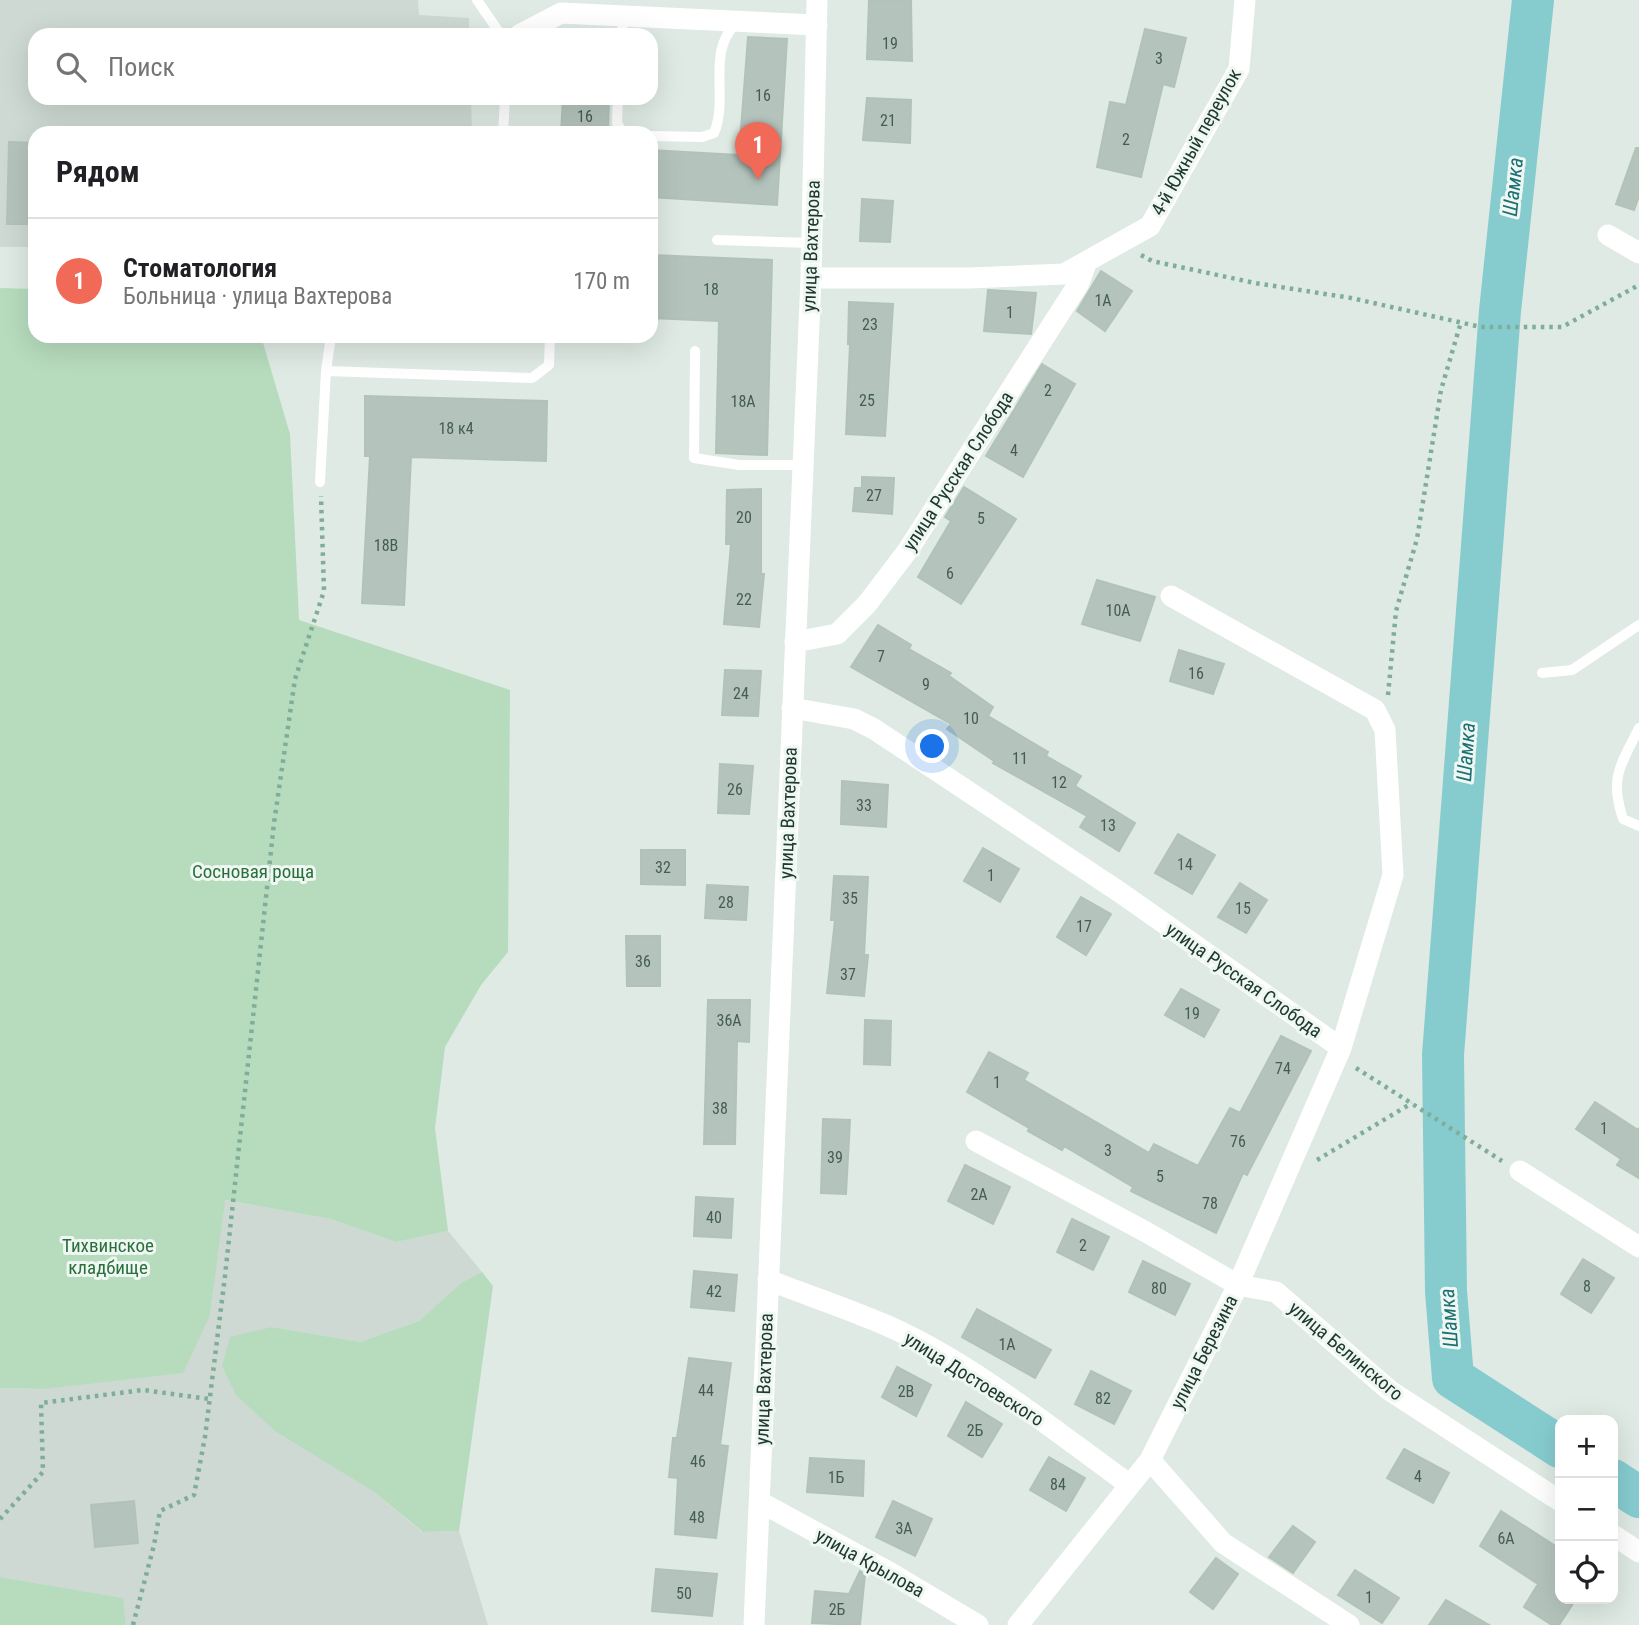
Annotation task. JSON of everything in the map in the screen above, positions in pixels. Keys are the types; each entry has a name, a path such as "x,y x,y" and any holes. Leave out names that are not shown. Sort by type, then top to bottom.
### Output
{"street":[{"name":"улица Вахтерова","path":"754,1625 811,278 817,0"},
{"name":"4-й Южный переулок","path":"811,278 970,278 1064,274 1150,226 1239,69 1245,0"},
{"path":"532,28 561,13 622,26 738,22 817,25"},
{"path":"1608,234 1639,253"},
{"name":"улица Русская Слобода","path":"795,642 837,634 867,604 908,550 1079,283 1087,261"},
{"path":"1171,596 1375,710 1385,730"},
{"name":"улица Русская Слобода","path":"792,708 854,719 874,729 1121,893 1340,1048 1393,875 1385,730"},
{"name":"улица Березина","path":"1018,1625 1150,1460 1238,1285 1340,1048"},
{"name":"улица Белинского","path":"976,1141 1146,1232 1238,1285 1276,1292 1389,1390 1555,1498"},
{"path":"1520,1171 1639,1247"},
{"name":"улица Достоевского","path":"768,1280 888,1326 943,1355 996,1389 1130,1485"},
{"path":"1150,1460 1223,1543 1349,1625"},
{"name":"улица Крылова","path":"760,1502 889,1572 978,1625"},
{"path":"1618,1538 1639,1552"}],"lane":[{"path":"477,0 495,28"},
{"path":"658,136 702,137 714,133 720,120 721,47 728,32 738,22"},
{"path":"503,126 505,105"},
{"path":"618,105 619,126"},
{"path":"717,240 811,243"},
{"path":"320,482 330,343"},
{"path":"326,371 532,378 549,365 550,343"},
{"path":"695,351 694,458 739,465 803,465"},
{"path":"1542,673 1572,670 1639,625"},
{"path":"1639,728 1616,775 1616,799 1623,819 1639,826"}],"path":[{"path":"1119,242 1152,261 1255,283 1351,298 1481,327 1562,327 1639,285"},
{"path":"1385,730 1396,611 1417,540 1441,390 1461,322"},
{"path":"133,1625 160,1511 194,1496 232,1220 274,822 295,679 324,591 320,482"},
{"path":"1340,1048 1351,1065 1490,1154"},
{"path":"1283,1180 1412,1103"},
{"path":"0,1519 43,1472 41,1403 143,1390 209,1399"}],"shaded area":[{"path":"0,0 418,0 419,15 469,18 469,28 28,28 28,105 471,105 472,126 28,126 28,247 0,247"},
{"path":"224,1200 331,1219 396,1242 448,1231 482,1272 461,1283 419,1321 360,1342 272,1327 373,1491 422,1532 459,1531 488,1625 126,1625 122,1598 0,1577 0,1388 44,1389 210,1315"}],"green space":[{"name":"Сосновая роща","path":"0,288 28,289 28,343 263,343 290,434 299,620 510,690 508,952 481,985 445,1047 435,1128 448,1231 396,1242 331,1219 225,1200 210,1315 183,1373 44,1389 0,1388"},
{"path":"482,1272 493,1286 459,1531 423,1532 373,1491 275,1431 236,1395 222,1366 230,1337 272,1327 360,1342 419,1321 461,1283"},
{"path":"0,1577 123,1598 126,1625 0,1625"}],"building":[{"path":"869,0 911,0 912,61 867,59"},
{"path":"1145,29 1186,38 1174,87 1163,84 1141,177 1097,167 1110,102 1126,105"},
{"path":"748,37 787,39 777,205 658,197 658,150 739,155"},
{"path":"867,98 911,100 910,143 863,140"},
{"path":"563,105 609,105 608,126 561,126"},
{"path":"9,142 28,143 28,224 7,224"},
{"path":"1636,148 1639,148 1639,196 1634,210 1616,204"},
{"path":"862,199 893,201 890,242 860,241"},
{"path":"658,255 772,260 767,455 716,453 719,321 658,318"},
{"path":"1101,271 1132,291 1105,331 1077,311"},
{"path":"988,290 1036,293 1031,334 984,331"},
{"path":"849,302 893,304 885,436 846,434"},
{"path":"1042,364 1075,384 1023,477 986,456"},
{"path":"365,396 547,401 546,461 411,457 404,605 362,603 370,456 365,456"},
{"path":"862,477 894,478 892,514 853,511 855,488 862,488"},
{"path":"964,487 1016,519 961,604 918,577 951,521 945,517"},
{"path":"761,489 761,574 764,574 759,627 724,624 731,544 726,544 727,490"},
{"path":"1097,580 1155,597 1140,641 1082,624"},
{"path":"878,625 911,645 909,649 951,673 949,676 993,707 988,716 1048,752 1046,756 1081,776 1075,786 1135,823 1119,851 1080,827 1087,816 993,763 994,761 947,729 951,724 851,667"},
{"path":"1179,650 1224,664 1213,694 1170,681"},
{"path":"725,670 761,671 758,716 722,715"},
{"path":"720,764 753,766 749,814 718,813"},
{"path":"842,781 888,785 886,827 841,824"},
{"path":"1178,834 1215,855 1192,894 1155,873"},
{"path":"983,848 1019,869 1000,902 964,881"},
{"path":"641,850 685,850 685,885 641,884"},
{"path":"834,876 868,877 864,955 868,955 864,996 827,993 835,920 831,920"},
{"path":"1240,883 1267,900 1246,933 1218,917"},
{"path":"707,885 748,887 746,920 705,918"},
{"path":"1081,897 1111,914 1086,955 1057,937"},
{"path":"626,936 660,936 660,986 627,986"},
{"path":"1181,989 1219,1010 1204,1037 1165,1015"},
{"path":"708,1000 750,1000 749,1042 737,1041 735,1144 704,1144"},
{"path":"865,1020 891,1021 890,1065 864,1064"},
{"path":"1281,1036 1311,1051 1247,1175 1243,1173 1216,1233 1131,1191 1133,1187 1064,1146 1062,1150 1028,1131 1029,1128 967,1092 989,1052 1028,1073 1024,1080 1149,1153 1154,1144 1198,1166 1230,1108 1240,1113"},
{"path":"1595,1102 1638,1130 1639,1128 1639,1178 1617,1165 1621,1159 1576,1129"},
{"path":"823,1119 850,1120 846,1194 821,1193"},
{"path":"965,1165 1010,1187 993,1224 948,1201"},
{"path":"696,1197 733,1199 731,1238 694,1236"},
{"path":"1072,1219 1109,1237 1093,1270 1057,1252"},
{"path":"1583,1259 1614,1278 1591,1313 1561,1294"},
{"path":"1143,1261 1190,1284 1175,1315 1129,1292"},
{"path":"694,1271 737,1275 734,1311 691,1307"},
{"path":"977,1309 1051,1350 1035,1378 962,1337"},
{"path":"689,1358 731,1363 720,1445 728,1446 716,1538 675,1534 678,1478 669,1477 673,1438 677,1438"},
{"path":"897,1367 931,1385 916,1416 882,1397"},
{"path":"1091,1371 1131,1391 1114,1424 1075,1404"},
{"path":"966,1402 1002,1424 982,1457 948,1436"},
{"path":"1404,1449 1449,1473 1433,1503 1387,1478"},
{"path":"1049,1457 1085,1478 1066,1511 1030,1490"},
{"path":"810,1458 864,1461 863,1496 807,1492"},
{"path":"134,1501 138,1543 95,1547 91,1505"},
{"path":"893,1501 932,1519 915,1556 876,1537"},
{"path":"1501,1511 1555,1546 1555,1604 1573,1604 1559,1625 1552,1625 1524,1607 1538,1584 1480,1546"},
{"path":"1293,1526 1315,1542 1293,1573 1269,1557"},
{"path":"1216,1558 1238,1574 1213,1609 1190,1592"},
{"path":"656,1569 717,1574 712,1616 652,1611"},
{"path":"1355,1570 1399,1598 1382,1623 1338,1595"},
{"path":"860,1571 865,1574 860,1625 812,1623 815,1591 849,1594"},
{"path":"1446,1600 1489,1625 1429,1625"}],"waterway":[{"name":"Шамка","path":"1533,0 1500,311 1443,1055 1446,1291 1453,1378 1555,1444"},
{"name":"Шамка","path":"1618,1483 1639,1497"}],"place":[{"name":"Стоматология","path":"758,180"}],"park label":[{"name":"Тихвинское кладбище","path":"108,1256"}]}
